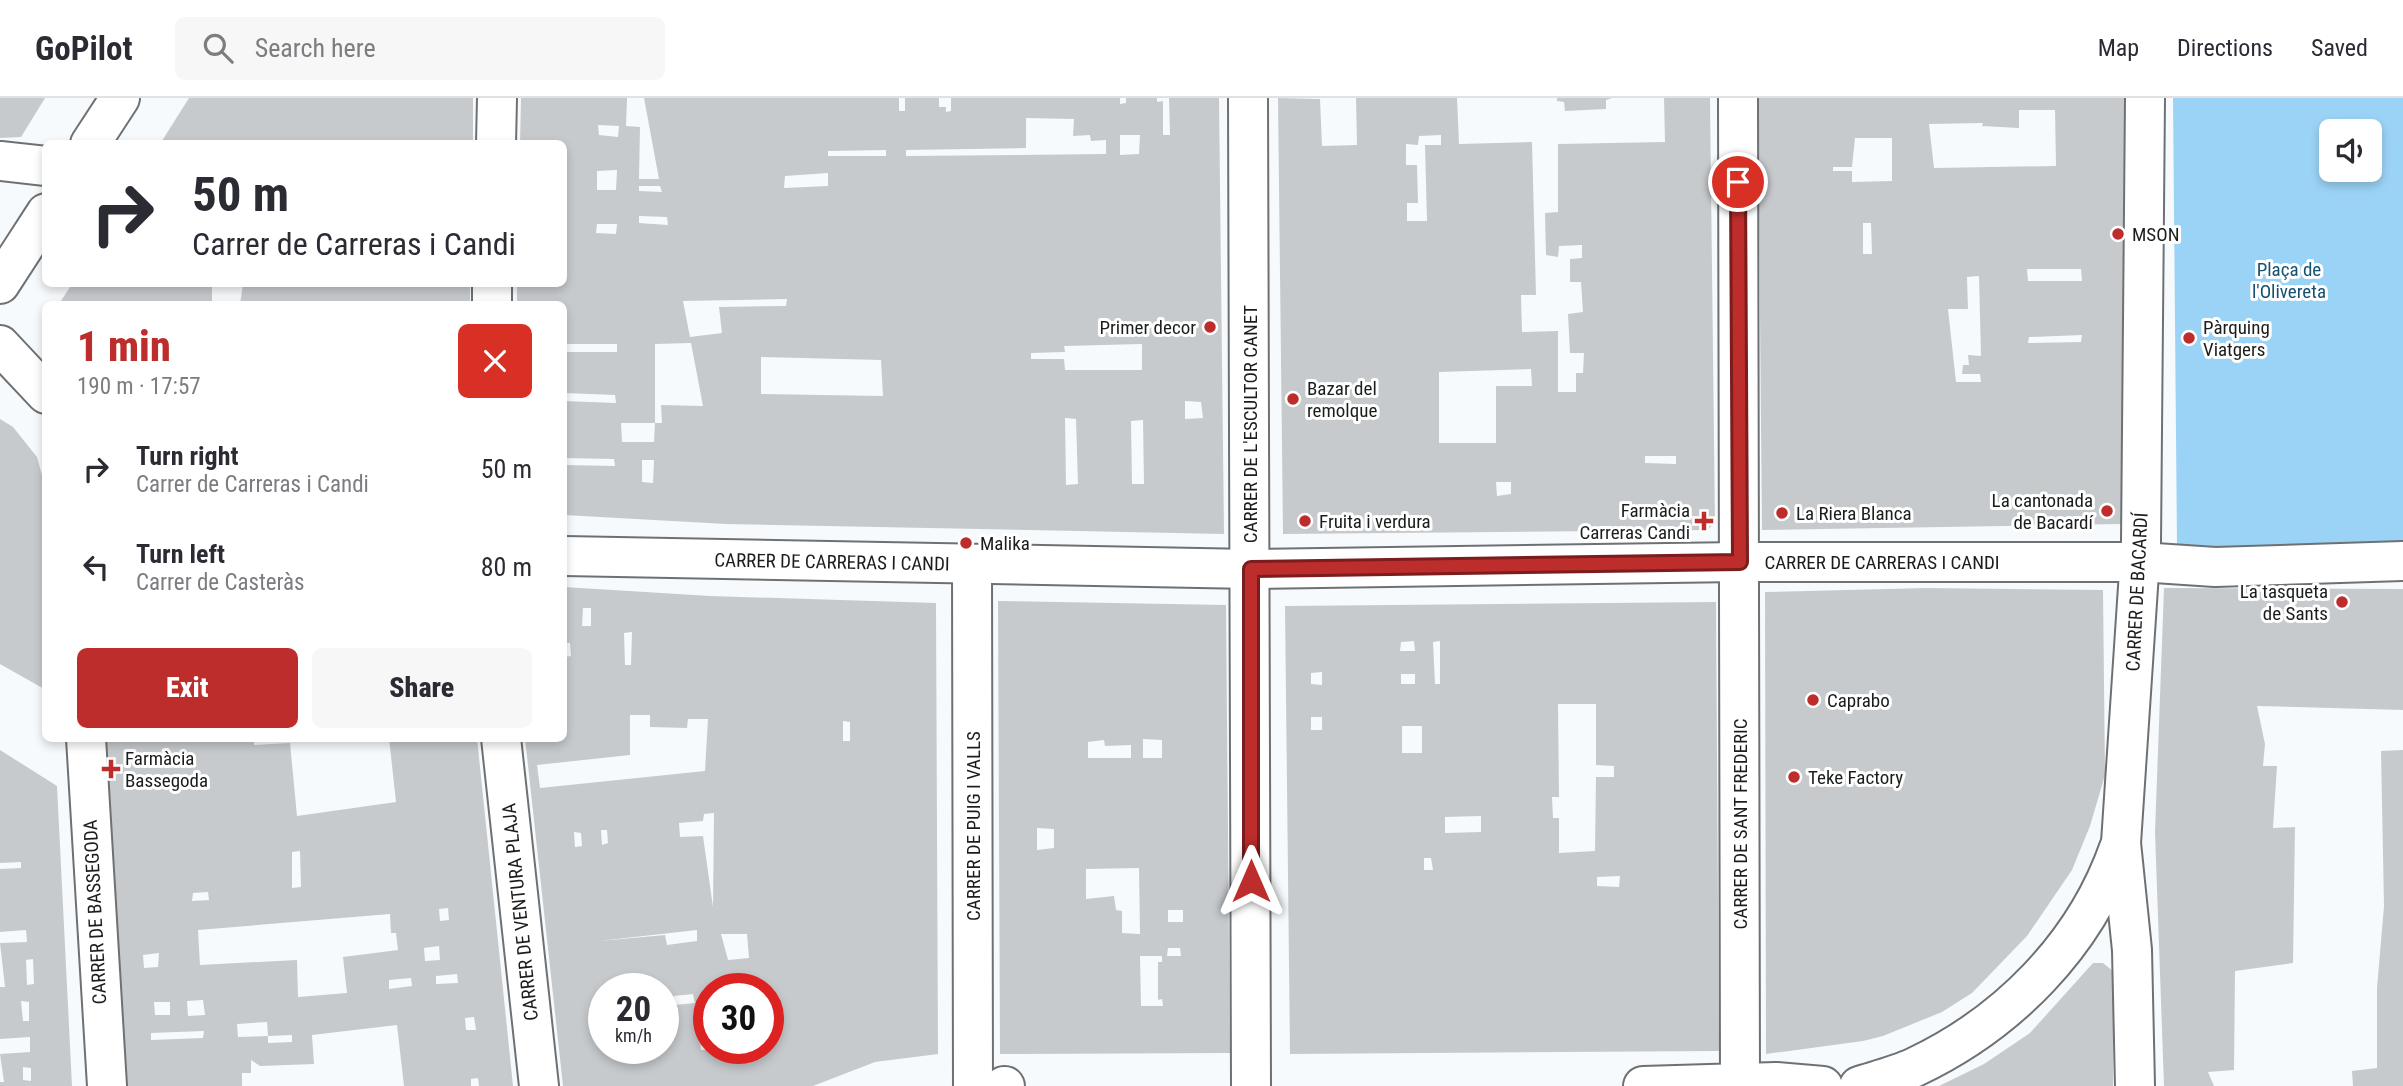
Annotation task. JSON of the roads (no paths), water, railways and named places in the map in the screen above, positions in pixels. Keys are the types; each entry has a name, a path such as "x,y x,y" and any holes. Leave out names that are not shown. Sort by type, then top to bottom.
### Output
{"street":[{"path":"93,140 120,98"},
{"path":"496,140 497,98"},
{"name":"CARRER DE L'ESCULTOR CANET","path":"1248,98 1251,1086"},
{"name":"CARRER DE SANT FREDERIC","path":"1738,98 1740,1084"},
{"name":"CARRER DE BACARDÍ","path":"2135,1086 2132,950 2121,843 2140,562 2145,98"},
{"path":"0,161 42,166"},
{"path":"0,284 42,219"},
{"path":"0,345 42,390"},
{"name":"CARRER DE CARRERAS I CANDI","path":"567,556 972,566 1251,569 1740,562 2140,562 2215,567 2403,561"},
{"name":"CARRER DE PUIG I VALLS","path":"972,566 973,1086"},
{"name":"CARRER DE BASSEGODA","path":"86,742 107,1086"},
{"name":"CARRER DE VENTURA PLAJA","path":"501,742 539,1086"},
{"path":"1859,1086 1913,1068 1956,1045 2012,1006 2048,968 2081,925 2106,885 2121,843"},
{"path":"1643,1086 1823,1086"}],"place":[{"name":"MSON","path":"2118,234"},
{"name":"Primer decor","path":"1210,327"},
{"name":"Pàrquing Viatgers","path":"2189,338"},
{"name":"Bazar del remolque","path":"1293,399"},
{"name":"La cantonada de Bacardí","path":"2107,511"},
{"name":"La Riera Blanca","path":"1782,513"},
{"name":"Fruita i verdura","path":"1305,521"},
{"name":"Farmàcia Carreras Candi","path":"1704,521"},
{"name":"Malika","path":"966,543"},
{"name":"La tasqueta de Sants","path":"2342,602"},
{"name":"Caprabo","path":"1813,700"},
{"name":"Farmàcia Bassegoda","path":"111,769"},
{"name":"Teke Factory","path":"1794,777"}],"park label":[{"name":"Plaça de l'Olivereta","path":"2289,280"}]}
